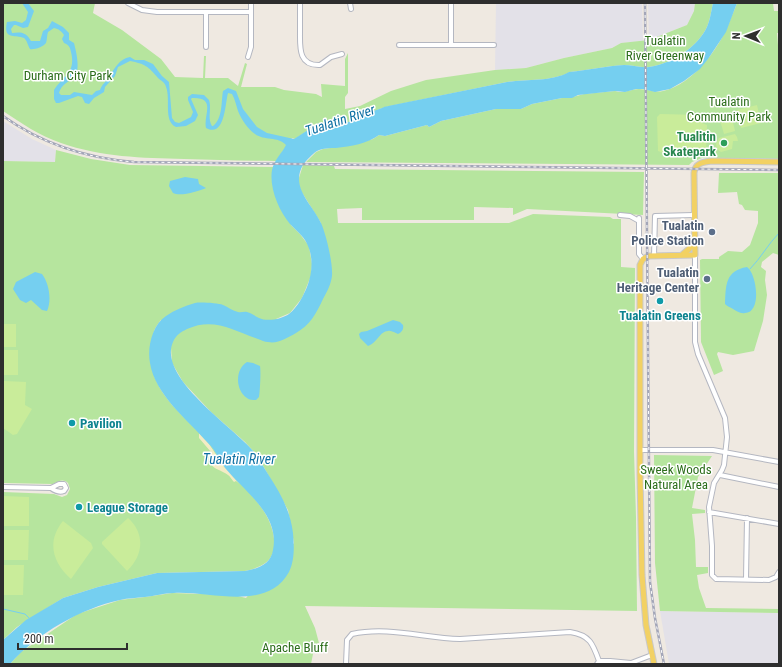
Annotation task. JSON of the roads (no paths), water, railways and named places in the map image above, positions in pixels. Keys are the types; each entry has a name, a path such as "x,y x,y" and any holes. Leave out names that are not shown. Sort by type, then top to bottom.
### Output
{"main road":[{"path":"653,663 642,590 640,265 643,259 647,257 695,255 694,173 698,164 712,161 779,162"},
{"path":"682,256 689,249 695,239"}],"street":[{"path":"128,3 150,11 251,12"},
{"path":"248,57 251,47 251,3"},
{"path":"300,3 300,50 303,57 310,63 320,64 331,57 342,54"},
{"path":"350,3 350,9"},
{"path":"451,3 451,45"},
{"path":"206,12 206,47"},
{"path":"399,45 494,45"},
{"path":"620,215 630,216 639,220 639,254 643,259"},
{"path":"654,256 655,216 694,215"},
{"path":"695,255 695,344 726,418 727,432 724,465 713,487 709,512 712,540 711,571 716,579 769,580 776,577 779,572"},
{"path":"640,450 705,450 725,452 779,462"},
{"path":"720,475 779,487"},
{"path":"3,487 51,488"},
{"path":"709,512 779,524"},
{"path":"746,579 747,518"},
{"path":"346,664 347,640 352,634 359,632 400,632 442,639 460,639 570,632 578,633 592,643 598,663 631,663 652,655"}],"water":[{"name":"Tualatin River","path":"22,3 28,3 34,11 28,27 23,28 14,25 11,29 12,33 23,33 31,41 40,41 43,31 48,28 52,21 63,27 69,33 69,40 74,43 78,65 76,74 61,88 59,93 61,95 70,95 74,92 92,95 96,91 100,90 120,62 130,57 135,60 144,60 153,64 162,76 169,82 172,118 175,122 179,123 191,117 193,112 188,97 192,94 204,95 209,100 210,120 213,126 220,114 223,91 228,88 236,91 243,109 257,127 267,133 294,139 319,123 327,125 343,124 385,107 407,102 507,82 539,80 555,77 569,72 627,65 649,67 666,63 682,54 696,43 706,29 713,3 737,3 726,32 708,59 700,69 670,89 655,92 636,89 625,92 615,91 578,95 572,98 562,98 532,104 521,109 496,109 441,121 429,127 427,125 385,136 379,135 369,141 359,144 324,149 313,154 303,165 299,181 304,195 323,228 330,256 332,276 327,291 312,319 301,330 275,342 264,341 223,326 206,324 196,326 183,331 176,337 173,342 171,356 176,371 200,402 255,453 280,495 290,516 292,524 294,547 289,572 279,584 267,592 253,596 237,597 170,593 149,597 123,599 105,604 90,609 60,624 33,642 10,664 3,664 3,640 26,620 63,598 98,587 157,573 245,571 259,567 270,559 273,550 274,537 266,515 259,505 226,469 211,446 173,406 158,386 150,363 150,344 154,331 161,320 176,310 195,303 221,304 236,311 247,312 266,320 279,319 286,316 295,308 304,294 312,266 308,245 282,213 273,192 271,177 273,166 286,145 279,140 259,136 252,132 241,117 232,94 228,93 225,112 221,124 217,128 212,130 206,128 207,104 200,98 191,99 198,115 195,121 186,126 176,127 172,124 168,115 167,92 165,84 146,66 130,61 118,67 115,76 105,87 104,92 94,98 89,104 85,103 82,97 78,96 56,103 54,99 54,90 68,73 72,65 70,49 62,39 64,35 59,30 54,28 48,32 46,43 41,47 34,49 30,49 24,38 8,34 6,28 7,22 15,21 22,23 26,20 28,12"},
{"path":"185,177 198,179 199,184 206,188 185,194 173,193 169,186 170,181"},
{"path":"747,267 753,277 756,300 754,307 750,311 742,313 725,304 726,291 728,280 731,275 740,269"},
{"path":"35,272 42,274 48,287 49,307 47,311 42,310 31,300 26,303 20,300 13,289 16,282"},
{"path":"393,320 400,322 403,325 401,332 398,334 390,331 385,332 368,346 360,338 359,334 361,332"},
{"path":"247,362 260,366 259,397 256,400 250,400 240,390 238,380 240,369"}],"waterway":[{"path":"750,269 779,233"},
{"path":"3,609 25,614 30,619"}],"railway":[{"path":"645,3 650,582 664,664"},
{"path":"3,116 33,134 65,148 99,157 134,162 779,170"}],"place":[{"name":"Tualitin Skatepark","path":"724,143"},
{"name":"Tualatin Police Station","path":"712,232"},
{"name":"Tualatin Heritage Center","path":"707,279"},
{"name":"Tualatin Greens","path":"660,301"},
{"name":"Pavilion","path":"72,423"},
{"name":"League Storage","path":"79,507"}],"park label":[{"name":"Tualatin River Greenway","path":"665,48"},
{"name":"Durham City Park","path":"68,75"},
{"name":"Tualatin Community Park","path":"729,108"},
{"name":"Sweek Woods Natural Area","path":"676,476"},
{"name":"Apache Bluff","path":"295,647"}]}
